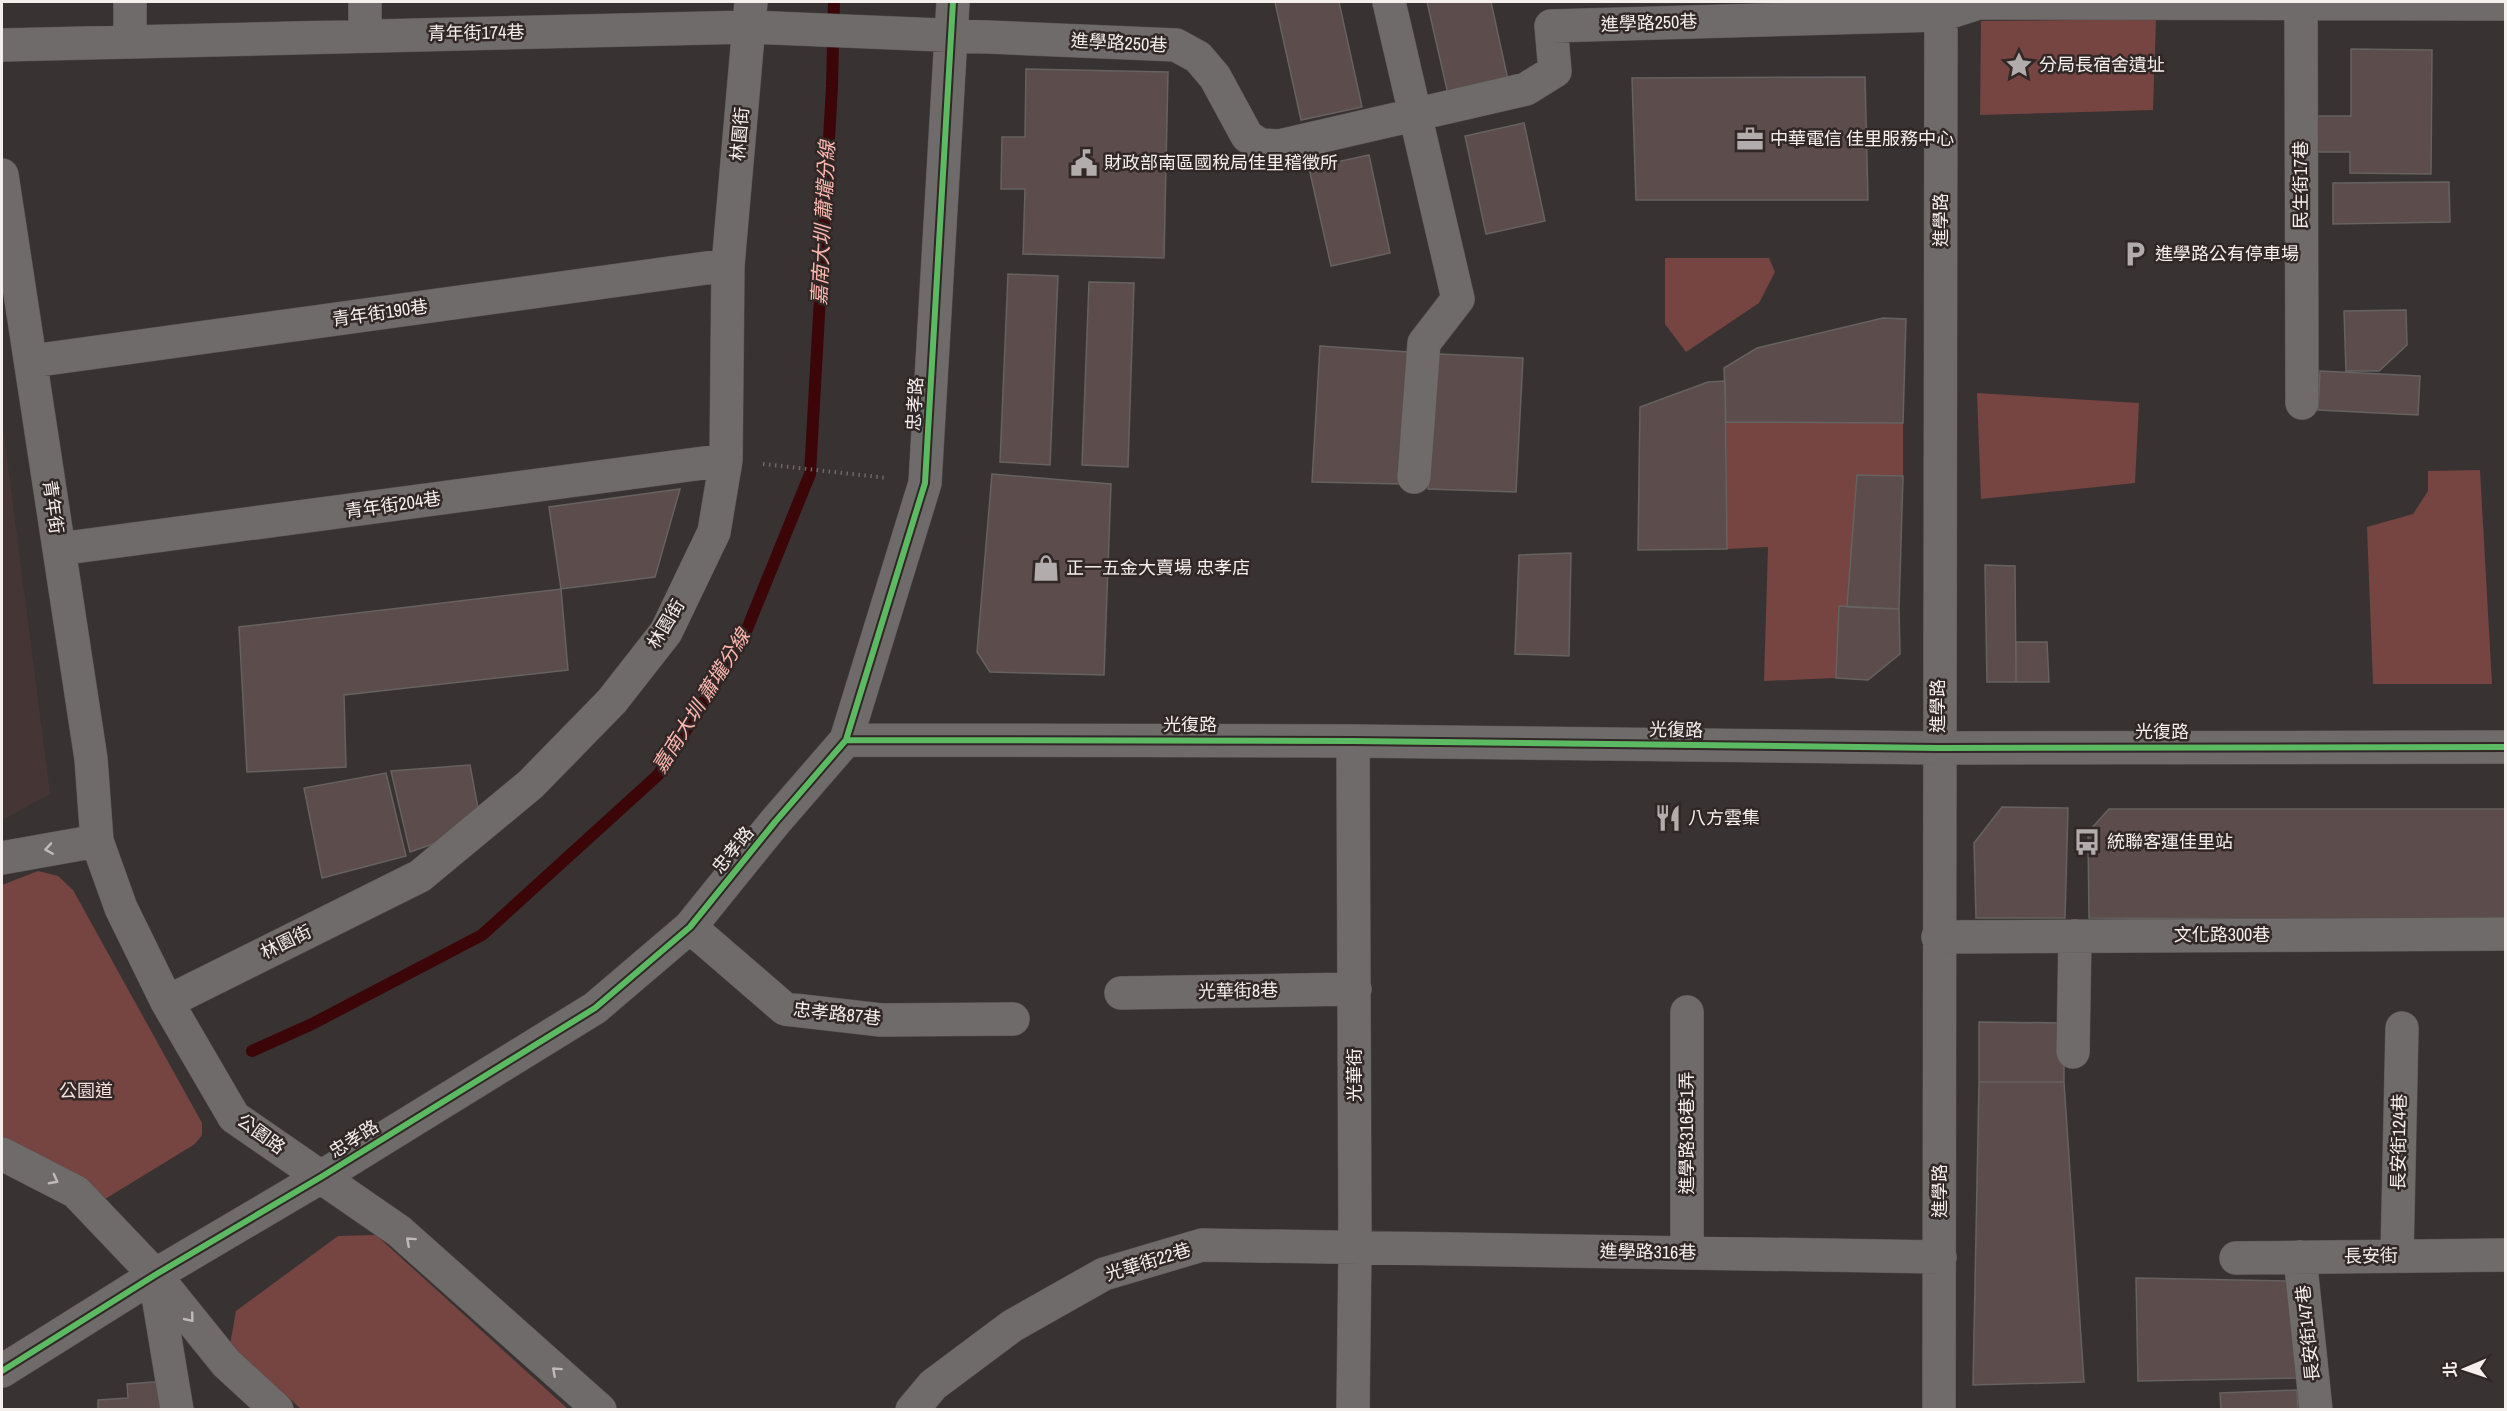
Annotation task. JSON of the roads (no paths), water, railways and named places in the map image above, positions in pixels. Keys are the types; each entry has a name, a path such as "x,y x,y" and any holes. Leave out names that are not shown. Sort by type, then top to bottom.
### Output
{"street":[{"path":"130,2 130,42"},
{"path":"365,2 365,36"},
{"name":"忠孝路","path":"2,1371 154,1275 321,1177 595,1008 690,927 775,822 846,740 925,483 952,2"},
{"path":"1389,2 1458,299 1424,343 1414,477"},
{"path":"1941,8 1978,3 2505,4"},
{"name":"民生街17巷","path":"2301,3 2302,403"},
{"name":"進學路250巷","path":"951,35 1176,45 1198,57 1215,77 1247,136 1260,145 1279,146 1526,88 1555,71 1551,26 1941,8"},
{"name":"進學路","path":"1939,1410 1938,748 1941,8"},
{"name":"青年街174巷","path":"2,45 365,36 750,14 951,35"},
{"name":"林園街","path":"167,1002 420,876 531,784 612,701 666,632 714,532 726,460 728,265 750,14"},
{"name":"青年街","path":"2,175 91,759 97,841"},
{"name":"青年街190巷","path":"32,362 728,265"},
{"name":"青年街204巷","path":"59,549 726,460"},
{"name":"光復路","path":"846,740 1353,741 1938,748 2505,747"},
{"name":"光華街","path":"1353,741 1355,989 1353,1410"},
{"path":"2,858 97,841"},
{"name":"公園路","path":"97,841 121,908 167,1002 234,1117 399,1231 600,1410"},
{"name":"忠孝路87巷","path":"690,927 785,1009 881,1020 1013,1019"},
{"name":"文化路300巷","path":"1938,936 2505,934"},
{"path":"2073,1052 2075,936"},
{"name":"光華街8巷","path":"1121,993 1355,989"},
{"name":"進學路316巷1弄","path":"1687,1012 1687,1253"},
{"name":"長安街124巷","path":"2397,1256 2402,1028"},
{"path":"2,1155 76,1192 154,1275 226,1363 277,1410"},
{"name":"光華街22巷","path":"912,1410 933,1385 1012,1326 1104,1274 1202,1245 1355,1247"},
{"name":"進學路316巷","path":"1355,1247 1940,1257"},
{"name":"長安街","path":"2236,1258 2505,1255"},
{"name":"長安街147巷","path":"2300,1257 2316,1410"},
{"path":"154,1275 177,1410"}],"waterway":[{"name":"嘉南大圳 蕭壠分線","path":"252,1051 312,1024 482,935 658,775 743,639 810,474 832,86 834,2"}],"place":[{"name":"分局長宿舍遺址","path":"2019,65"},
{"name":"中華電信 佳里服務中心","path":"1750,139"},
{"name":"財政部南區國稅局佳里稽徵所","path":"1084,163"},
{"name":"進學路公有停車場","path":"2135,254"},
{"name":"正一五金大賣場 忠孝店","path":"1046,568"},
{"name":"八方雲集","path":"1668,818"},
{"name":"統聯客運佳里站","path":"2087,842"}],"park label":[{"name":"公園道","path":"86,1091"}]}
